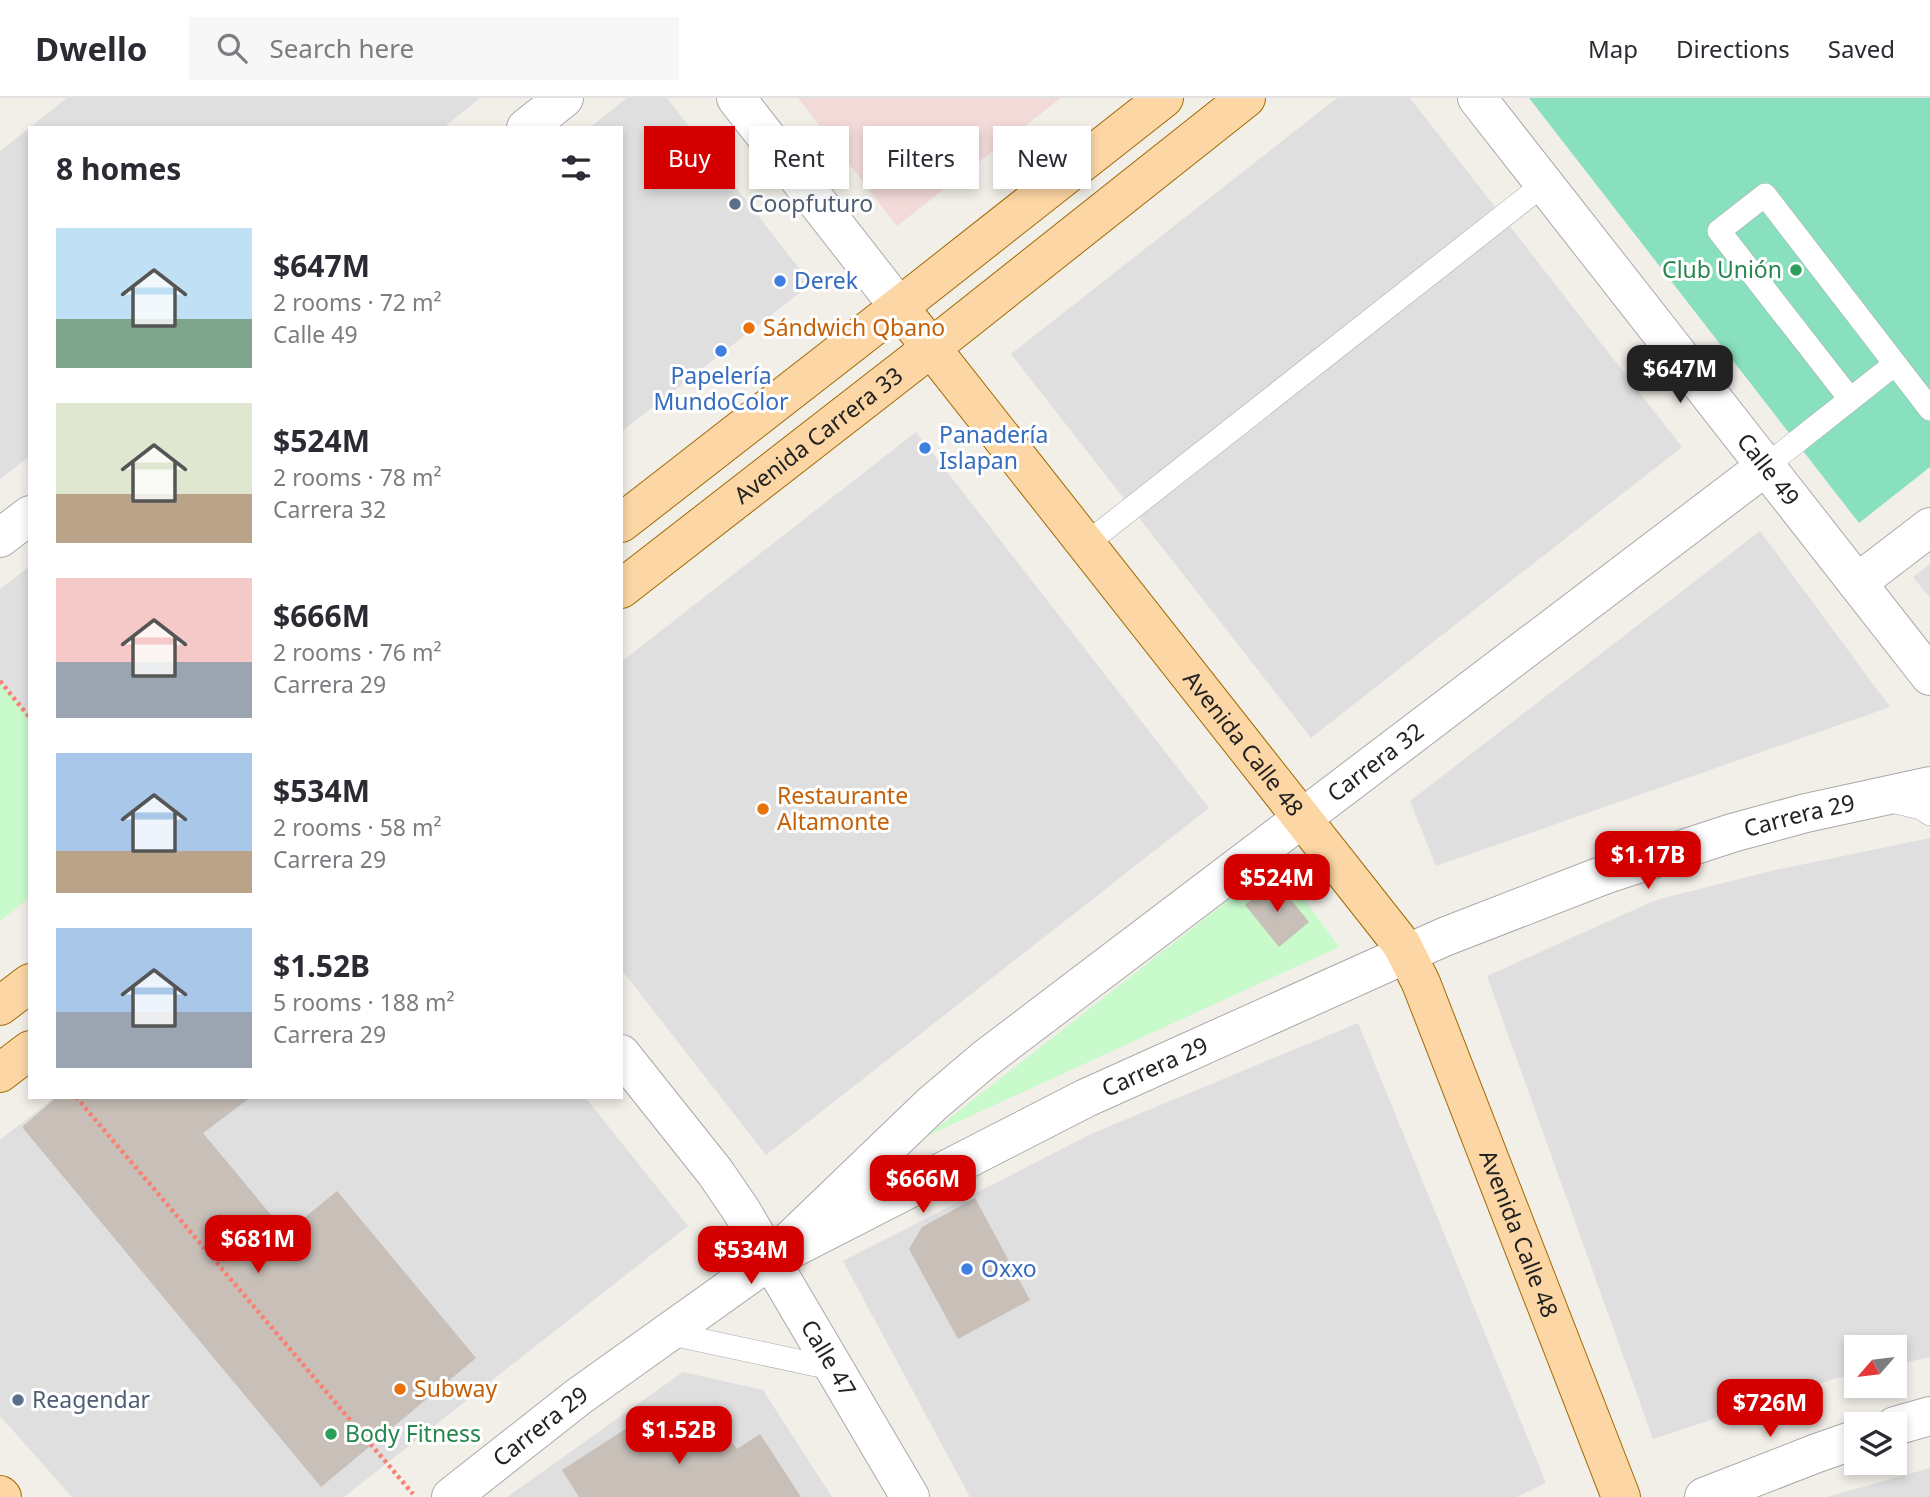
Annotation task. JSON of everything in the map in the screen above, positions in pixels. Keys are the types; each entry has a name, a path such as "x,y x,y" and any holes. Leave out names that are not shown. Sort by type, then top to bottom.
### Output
{"main road":[{"path":"623,521 1164,98"},
{"name":"Avenida Carrera 33","path":"623,587 1246,98"},
{"name":"Avenida Calle 48","path":"899,307 1396,937 1407,955 1421,983 1621,1497"},
{"path":"0,1006 28,985"},
{"path":"0,1073 28,1052"}],"street":[{"path":"529,126 564,98"},
{"path":"736,98 899,307"},
{"name":"Calle 49","path":"1477,98 1930,676"},
{"name":"Carrera 32","path":"770,1260 922,1113 985,1059 1766,466"},
{"path":"0,538 28,517"},
{"path":"1857,583 1930,527"},
{"name":"Carrera 29","path":"451,1497 578,1397 770,1260 1086,1098 1444,937 1604,875 1732,833 1806,813 1930,786"},
{"name":"Calle 47","path":"623,1057 715,1172 741,1210 910,1497"},
{"path":"1907,1423 1930,1416"},
{"path":"1704,1497 1844,1444"}],"lane":[{"path":"1086,544 1544,184"},
{"path":"1850,399 1719,231 1765,195 1930,409"},
{"path":"1766,466 1895,364"},
{"path":"1878,799 1921,808 1930,814"},
{"path":"667,1333 835,1369"}],"path":[{"path":"0,681 28,716"},
{"path":"78,1099 415,1497"}],"shaded area":[{"path":"67,98 480,98 445,126 32,126"},
{"path":"627,98 667,98 689,126 644,126 644,189 735,189 735,186 811,284 623,430 623,126 592,126"},
{"path":"798,98 1061,98 1025,126 993,126 993,151 979,162 979,126 863,126 863,182 849,164 849,126 820,126"},
{"path":"1337,98 1410,98 1682,447 1311,738 1011,354"},
{"path":"28,129 28,458 0,479 0,151"},
{"path":"868,189 944,189 897,226"},
{"path":"916,432 1209,808 766,1155 623,972 623,660"},
{"path":"1760,531 1890,707 1436,866 1410,801"},
{"path":"1930,564 1930,598 1913,577"},
{"path":"28,568 28,716 0,681 0,589"},
{"path":"1930,838 1930,1357 1908,1362 1908,1335 1844,1335 1844,1377 1653,1439 1487,976 1656,900 1775,870"},
{"path":"1358,1023 1546,1483 1517,1497 970,1497 843,1261 1093,1133"},
{"path":"52,1099 587,1099 688,1226 344,1497 72,1497 0,1416 0,1140"},
{"path":"683,1372 763,1390 832,1497 507,1497"},
{"path":"1930,1468 1930,1497 1827,1497 1907,1475"}],"green space":[{"name":"Club Unión","path":"1529,98 1930,98 1930,467 1859,523"},
{"path":"0,681 28,716 28,899 0,921"},
{"path":"1277,862 1339,947 927,1136"}],"building":[{"path":"1275,880 1309,922 1279,947 1245,905"},
{"path":"55,1099 248,1099 203,1133 286,1233 337,1191 476,1358 321,1487 22,1127"},
{"path":"975,1198 1030,1300 958,1339 909,1249 922,1227"},
{"path":"655,1410 678,1445 717,1420 737,1449 760,1434 801,1497 579,1497 562,1470"}],"place":[{"name":"Coopfuturo","path":"735,204"},
{"name":"Club Unión","path":"1796,270"},
{"name":"Derek","path":"780,281"},
{"name":"Sándwich Qbano","path":"749,328"},
{"name":"Papelería MundoColor","path":"721,351"},
{"name":"Panadería Islapan","path":"925,448"},
{"name":"Restaurante Altamonte","path":"763,809"},
{"name":"Oxxo","path":"967,1269"},
{"name":"Subway","path":"400,1389"},
{"name":"Reagendar","path":"18,1400"},
{"name":"Body Fitness","path":"331,1434"}]}
